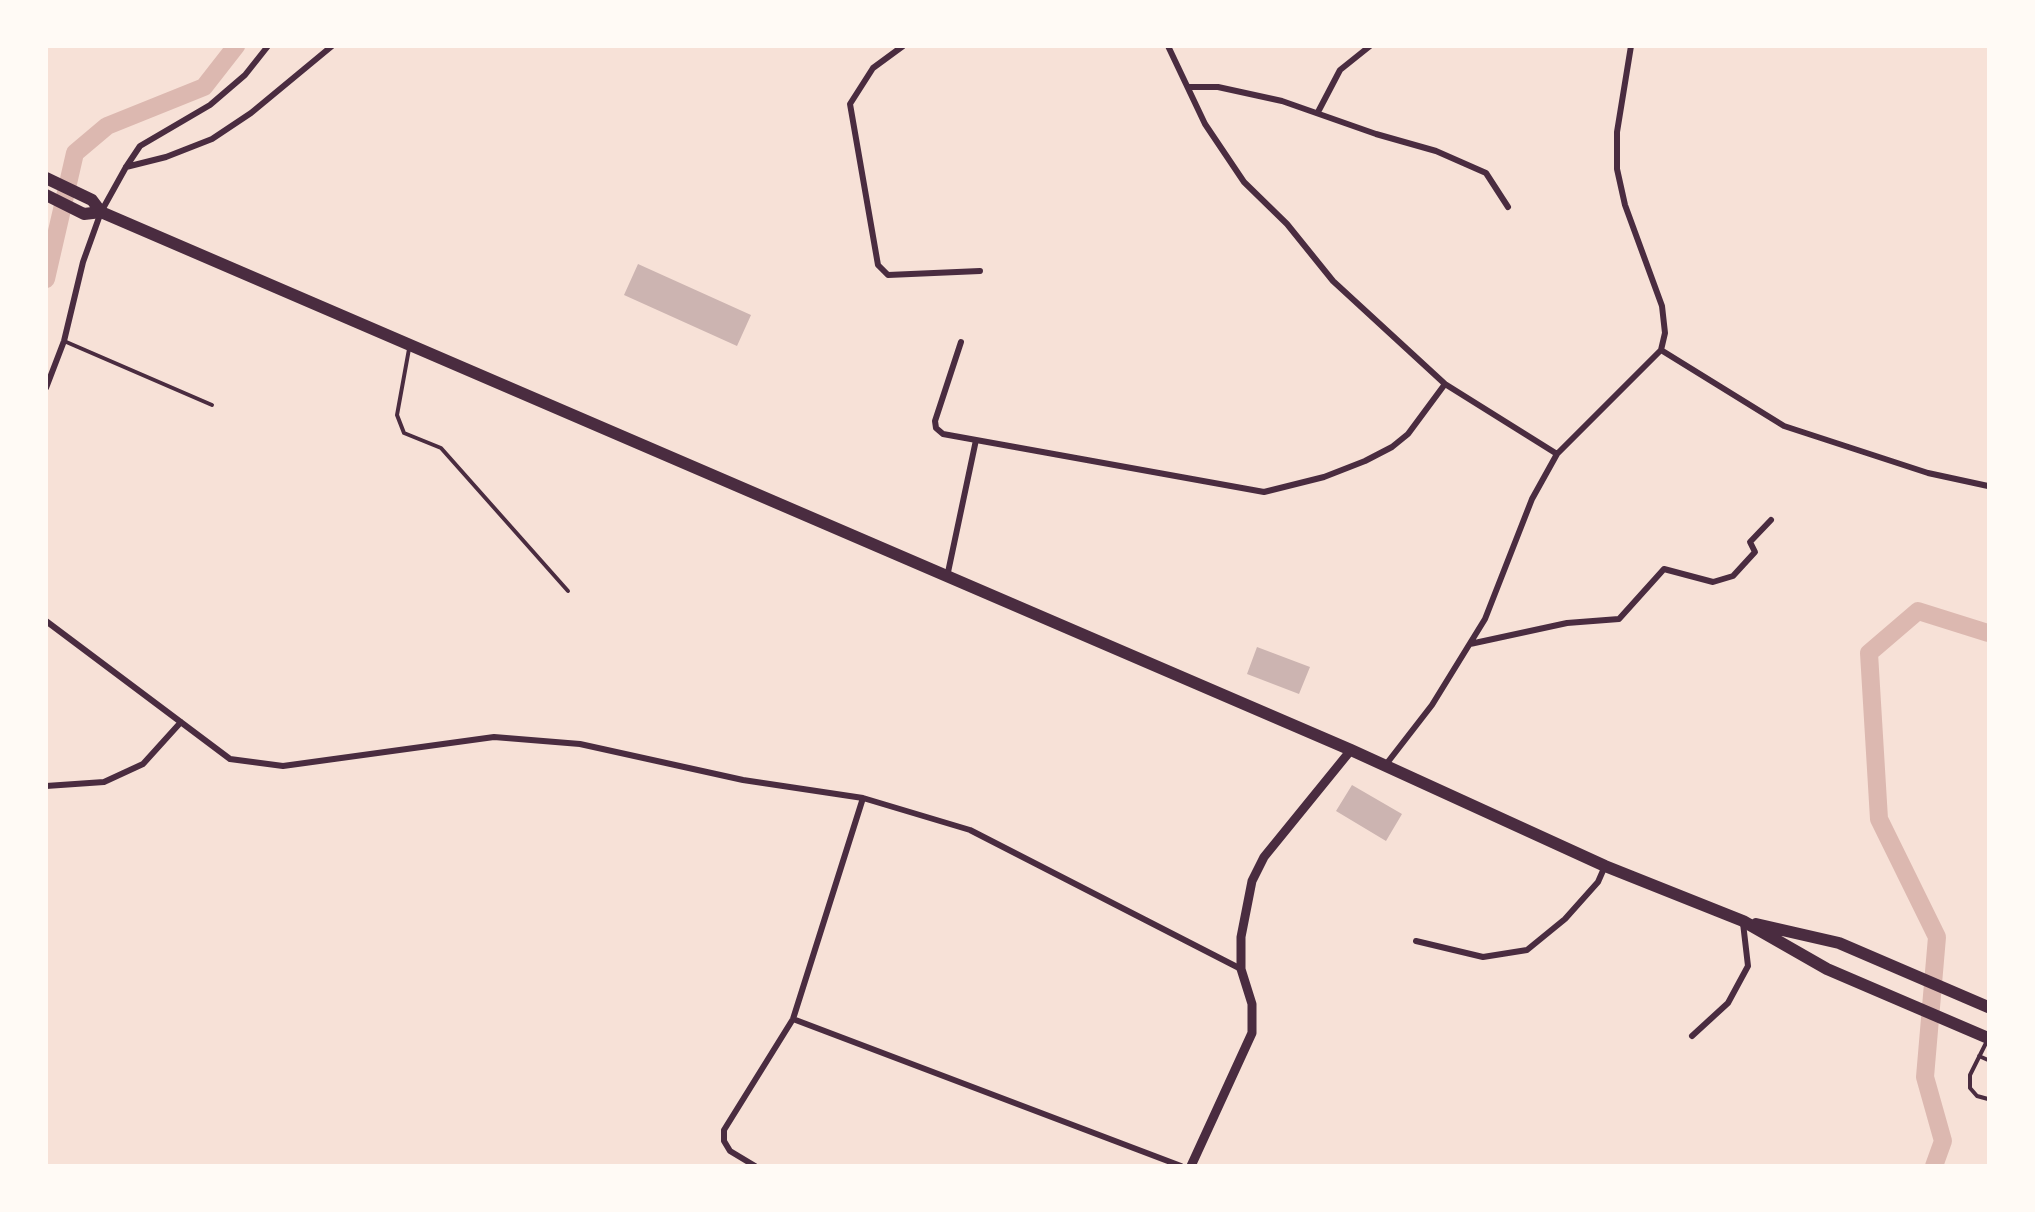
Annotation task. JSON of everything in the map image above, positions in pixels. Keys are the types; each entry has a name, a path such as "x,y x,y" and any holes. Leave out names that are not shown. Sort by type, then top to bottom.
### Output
{"main road":[{"path":"46,178 92,200 101,212 1351,750 1605,866 1743,921 1827,969 1985,1037"},
{"path":"46,195 84,214 101,212"},
{"path":"1743,921 1839,943 1988,1007"}],"street":[{"path":"46,388 64,341 83,261 101,212 126,167 140,146 210,105 245,75 268,46"},
{"path":"126,167 166,157 212,139 251,113 332,46"},
{"path":"903,46 873,68 850,104 878,265 888,275 980,271"},
{"path":"1168,46 1190,87 1205,124 1244,182 1287,224 1333,281 1445,384 1557,454"},
{"path":"1318,112 1340,70 1370,46"},
{"path":"1384,767 1432,705 1485,619 1532,499 1557,454 1661,350 1665,333 1662,306 1625,205 1617,169 1617,132 1631,46"},
{"path":"1190,87 1218,87 1282,101 1476,167 1494,182 1508,207"},
{"path":"961,342 935,425 943,434 987,440 1264,492 1324,477 1365,461 1392,447 1408,434 1445,384"},
{"path":"1661,350 1784,426 1928,473 1989,486"},
{"path":"947,577 976,440"},
{"path":"1470,644 1567,623 1619,619 1664,569 1713,582 1733,576 1755,552 1750,542 1772,520"},
{"path":"46,621 230,759 283,766 494,737 580,744 743,780 863,798 970,830 1241,969"},
{"path":"46,786 104,782 143,764 181,722"},
{"path":"1191,1166 1252,1033 1252,1004 1241,969 1241,936 1252,881 1264,857 1351,750"},
{"path":"755,1166 730,1151 724,1141 724,1130 794,1019 863,798"},
{"path":"1416,941 1484,957 1527,950 1565,919 1598,882 1605,866"},
{"path":"1692,1036 1728,1003 1748,966 1743,921"},
{"path":"794,1019 1181,1166"}],"lane":[{"path":"64,341 212,405"},
{"path":"410,345 397,415 404,433 441,448 568,591"},
{"path":"1985,1037 1970,1075 1970,1088 1977,1096 1989,1099"},
{"path":"1979,1056 1989,1060"}],"building":[{"path":"638,264 751,315 737,346 624,295"},
{"path":"1257,647 1310,667 1299,694 1247,674"},
{"path":"1352,785 1402,814 1386,841 1336,811"}],"waterway":[{"path":"46,279 75,153 107,126 204,87 236,46"},
{"path":"1934,1166 1943,1141 1925,1077 1937,937 1879,819 1869,653 1918,611 1988,633"}]}
